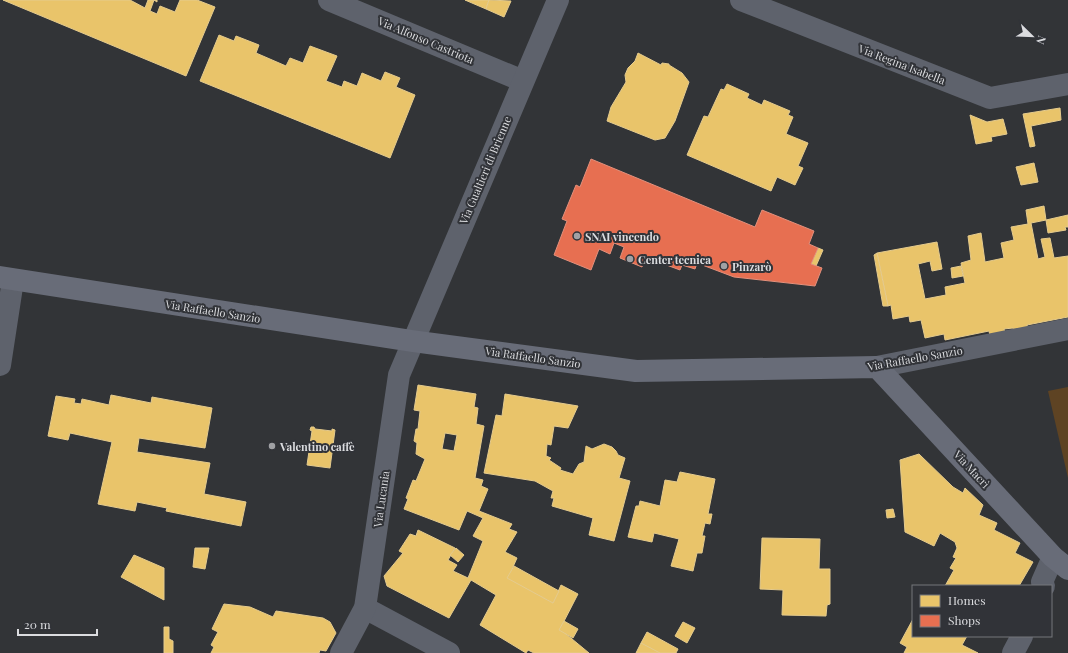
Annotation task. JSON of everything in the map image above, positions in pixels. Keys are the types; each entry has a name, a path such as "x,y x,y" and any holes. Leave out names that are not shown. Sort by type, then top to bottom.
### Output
{"street":[{"name":"Via Alfonso Castriota","path":"329,0 523,81"},
{"name":"Via Gualtieri di Brienne","path":"412,341 558,0"},
{"name":"Via Regina Isabella","path":"746,1 990,98 1068,84"},
{"name":"Via Raffaello Sanzio","path":"6,279 412,341 636,372 877,367 1068,329"},
{"path":"0,365 6,279"},
{"name":"Via Lucania","path":"341,653 365,608 399,375 412,341"},
{"name":"Via Macrì","path":"877,367 1061,563"},
{"path":"1044,585 1042,582 1061,563"},
{"path":"365,608 449,653"},
{"path":"1013,653 1021,637"}],"shaded area":[{"path":"1068,387 1068,478 1048,391"}],"building: Homes":[{"path":"3,0 130,0 145,8 148,0 154,0 150,11 157,14 160,6 175,12 180,0 197,0 215,7 186,76"},
{"path":"465,0 489,0 486,9"},
{"path":"489,0 511,1 504,17 486,9"},
{"path":"219,35 234,41 236,36 259,45 256,53 286,66 290,58 303,63 310,46 337,56 326,81 342,87 344,81 357,86 362,73 381,81 385,72 400,78 396,87 415,95 390,158 200,81"},
{"path":"638,53 661,65 662,63 669,64 682,73 689,82 675,121 665,138 655,140 607,121 611,107 626,82 625,75 628,68 635,61"},
{"path":"727,84 749,94 747,98 762,105 764,100 790,111 788,115 793,117 786,134 808,143 798,166 803,168 795,185 777,177 771,191 687,155 704,116 708,117 721,89 724,90"},
{"path":"1060,108 1061,120 1031,126 1035,146 1030,147 1023,114"},
{"path":"970,115 987,122 1003,119 1007,134 991,137 992,141 976,144"},
{"path":"1034,163 1038,182 1021,185 1016,167"},
{"path":"1044,206 1046,220 1031,223 1038,259 1045,257 1041,239 1050,238 1054,258 1068,256 1068,317 1027,325 1028,329 1014,332 1013,328 1004,329 1005,333 990,336 989,331 945,340 944,334 925,338 921,320 910,322 909,316 893,319 891,305 888,306 877,253 937,242 942,269 932,271 930,261 918,264 925,299 946,295 945,287 965,283 961,263 971,260 968,236 981,233 985,262 1004,258 1001,243 1014,240 1011,227 1028,224 1026,210"},
{"path":"1068,215 1068,227 1065,227 1066,230 1048,233 1046,220"},
{"path":"818,248 823,250 816,266 811,264"},
{"path":"877,253 888,306 883,306 874,255"},
{"path":"961,266 963,276 952,278 951,268"},
{"path":"418,385 476,394 474,407 478,408 476,424 484,426 475,478 483,480 481,486 488,489 479,511 512,524 509,529 517,532 505,552 517,558 508,578 553,603 561,585 578,594 560,629 589,653 534,653 528,650 526,653 480,625 496,595 471,580 449,618 387,586 384,576 403,553 399,551 410,534 416,536 418,530 455,548 448,560 457,565 453,571 468,578 483,541 473,536 483,518 467,511 459,530 404,509 408,499 406,498 413,480 416,481 425,459 416,454 417,443 414,441 416,429 418,429 420,411 414,410","holes":["445,433 457,435 454,451 442,449"]},
{"path":"505,394 578,406 568,428 554,426 551,445 547,444 546,456 551,458 549,460 561,468 560,470 573,474 579,464 584,462 586,446 592,449 604,444 612,447 618,455 625,458 619,478 630,481 614,541 589,535 593,518 552,506 554,498 551,498 553,491 535,481 484,473 496,415 502,416"},
{"path":"111,395 151,403 152,397 212,408 205,448 139,438 137,452 210,463 204,494 246,502 241,526 166,511 167,508 137,502 135,511 98,504 112,442 70,433 68,440 48,436 56,396 75,399 74,403 81,404 82,399 109,405"},
{"path":"311,427 314,427 315,429 335,430 330,468 307,465 312,431 310,430"},
{"path":"919,454 953,487 963,493 965,488 983,505 979,515 997,523 994,530 1020,543 1015,553 1033,562 1020,585 946,585 954,570 950,568 956,558 953,557 957,548 955,542 940,533 934,546 905,532 900,460"},
{"path":"680,472 715,479 708,514 712,514 710,524 705,523 702,536 705,536 702,553 697,553 693,571 671,566 679,539 654,533 652,542 628,537 636,506 639,506 640,501 660,506 665,480 677,482"},
{"path":"893,509 895,517 887,518 886,510"},
{"path":"762,538 820,539 819,569 830,569 830,604 827,605 826,616 782,615 783,590 760,589"},
{"path":"195,548 209,548 205,569 193,567"},
{"path":"456,548 464,555 458,562 450,555"},
{"path":"134,555 164,568 164,600 121,577"},
{"path":"514,566 559,591 553,603 507,578"},
{"path":"224,604 250,607 273,617 276,611 323,618 330,622 336,633 326,651 320,650 319,653 211,653 214,647 211,645 218,632 212,629"},
{"path":"564,621 578,629 573,638 559,630"},
{"path":"912,621 912,637 966,637 962,645 978,653 904,653 907,647 900,643"},
{"path":"683,622 695,628 687,643 675,636"},
{"path":"164,627 169,627 169,639 173,641 173,653 164,653"},
{"path":"647,632 678,649 676,653 659,653 641,643"},
{"path":"641,643 660,653 636,653"}],"building: Shops":[{"path":"591,159 755,227 762,210 814,231 809,244 818,248 811,264 822,268 815,286 734,277 697,263 695,269 682,265 680,270 645,257 642,267 620,258 624,247 614,243 610,254 599,249 591,270 554,255 567,221 562,219 576,185 580,187"}],"place":[{"name":"SNAI vincendo","path":"577,236"},
{"name":"Center tecnica","path":"630,259"},
{"name":"Pinzarò","path":"724,266"},
{"name":"Valentino caffè","path":"272,446"}]}
